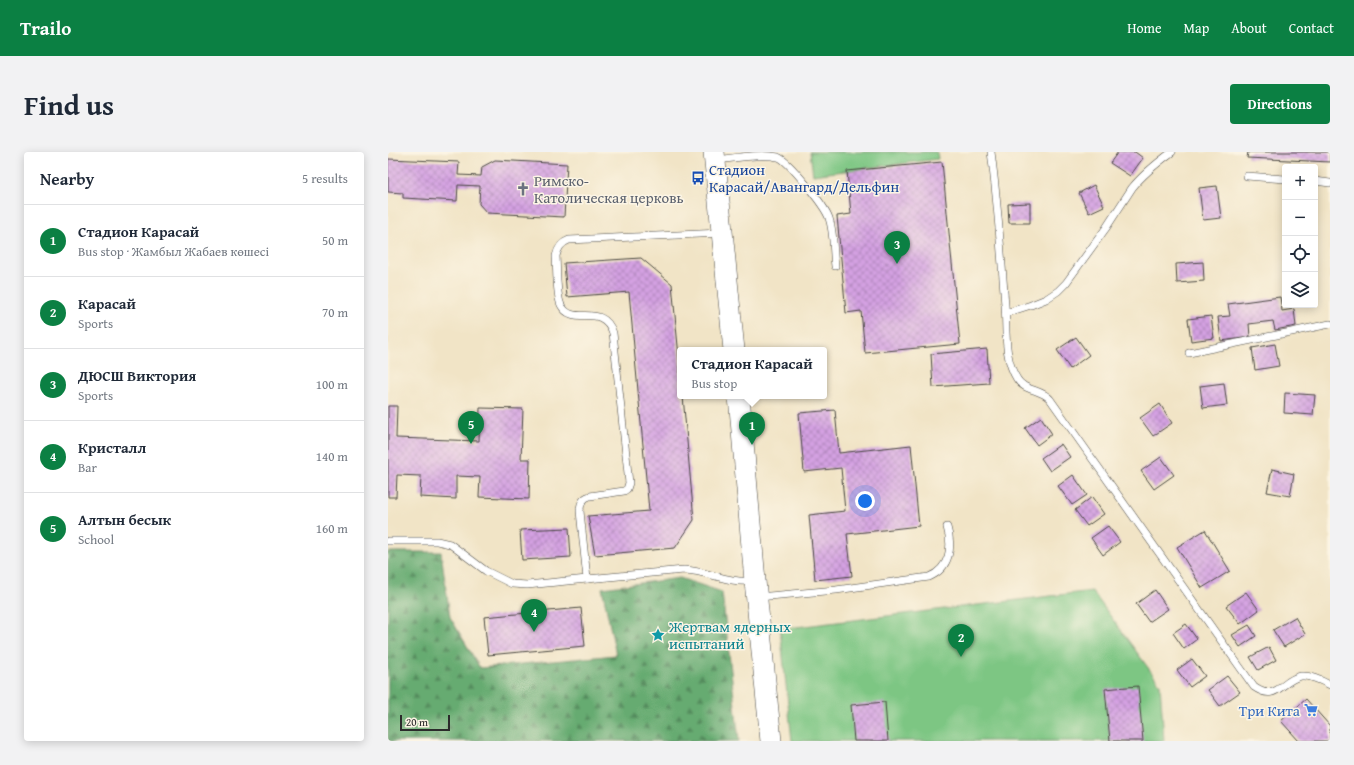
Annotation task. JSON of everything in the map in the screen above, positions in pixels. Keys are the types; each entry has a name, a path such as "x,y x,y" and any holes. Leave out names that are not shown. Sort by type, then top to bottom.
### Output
{"main road":[{"path":"714,156 734,347"},
{"path":"739,399 755,589 771,741"}],"lane":[{"path":"991,152 995,182 1008,353 1011,367 1018,381 1025,387 1044,394 1050,399 1254,687 1267,694 1272,693 1301,676 1310,676 1330,685"},
{"path":"1006,313 1046,299 1058,291 1075,272 1132,188 1154,165 1172,152"},
{"path":"714,156 768,156 780,158 788,164 824,207 832,229 835,266"},
{"path":"1247,176 1282,179"},
{"path":"1318,181 1330,182"},
{"path":"587,579 580,511 582,502 585,498 590,496 624,491 627,489 629,483 613,334 611,328 603,319 597,316 575,316 564,310 559,298 556,256 557,251 564,242 569,240 722,233"},
{"path":"1189,353 1330,324"},
{"path":"388,541 437,541 450,544 486,571 512,584 527,585 684,570 697,571 730,581 742,582 755,589 836,590 929,577 938,573 947,560 950,543 947,527"}],"green space":[{"path":"810,152 937,152 938,159 813,175"},
{"path":"388,552 441,552 450,617 480,668 616,655 602,588 680,578 722,592 739,741 388,741"},
{"path":"1092,591 1160,684 1164,741 792,741 780,629"}],"building":[{"path":"1118,152 1135,152 1143,158 1130,176 1110,163"},
{"path":"1248,152 1330,152 1330,162 1247,158"},
{"name":"Римско- Католическая церковь","path":"388,159 459,162 458,175 481,176 482,167 495,160 567,164 564,217 487,213 479,204 480,186 458,185 457,201 403,198 403,193 388,192"},
{"path":"942,162 960,344 865,353 861,311 846,313 837,216 851,214 847,171"},
{"path":"1094,185 1104,206 1089,213 1079,193"},
{"path":"1217,186 1221,218 1203,220 1199,188"},
{"path":"1030,203 1030,223 1009,223 1008,204"},
{"path":"641,258 672,284 678,347 677,399 683,399 694,520 675,548 595,555 588,516 649,511 629,292 567,297 564,263"},
{"path":"1203,262 1204,281 1177,283 1176,264"},
{"path":"1280,297 1282,311 1294,309 1296,326 1275,330 1273,321 1249,324 1250,337 1221,341 1218,317 1230,316 1228,304"},
{"path":"1211,316 1214,338 1191,341 1188,319"},
{"path":"1076,337 1089,355 1070,369 1057,350"},
{"path":"1275,344 1279,366 1255,370 1252,348"},
{"path":"987,349 989,383 933,387 931,354"},
{"path":"1224,383 1227,405 1203,408 1200,386"},
{"path":"1285,393 1315,395 1313,415 1284,413"},
{"path":"1160,404 1172,423 1153,436 1140,418"},
{"path":"388,406 397,406 396,438 479,441 480,408 523,409 521,459 530,459 529,499 479,497 480,477 456,476 456,499 420,497 421,476 397,475 396,497 388,497"},
{"path":"835,410 839,453 911,445 919,526 847,534 852,576 815,580 809,515 845,511 841,468 804,472 799,413"},
{"path":"1041,417 1052,434 1037,445 1025,428"},
{"path":"1061,444 1070,457 1050,471 1041,458"},
{"path":"1161,457 1174,475 1154,489 1141,471"},
{"path":"1272,469 1294,474 1290,496 1267,492"},
{"path":"1073,475 1087,495 1072,505 1058,486"},
{"path":"1092,497 1104,514 1087,526 1075,510"},
{"path":"1108,526 1120,542 1103,555 1091,538"},
{"path":"569,528 571,557 522,560 520,530"},
{"path":"1205,530 1230,571 1202,588 1177,547"},
{"path":"1155,590 1168,609 1149,622 1136,604"},
{"path":"1246,592 1259,610 1240,624 1226,606"},
{"path":"581,608 585,646 488,655 484,617"},
{"path":"1295,617 1305,634 1284,647 1273,630"},
{"path":"1186,624 1197,639 1184,649 1173,633"},
{"path":"1249,625 1256,636 1240,647 1232,635"},
{"path":"1269,647 1276,660 1258,670 1250,657"},
{"path":"1192,659 1205,676 1190,687 1177,670"},
{"path":"1227,676 1240,692 1220,706 1208,690"},
{"path":"1138,686 1143,741 1110,741 1105,689"},
{"path":"1306,699 1330,726 1330,741 1299,741 1281,721"},
{"path":"885,702 888,741 854,741 851,705"}],"place":[{"name":"Стадион Карасай/Авангард/Дельфин","path":"698,178"},
{"name":"Римско- Католическая церковь","path":"523,189"},
{"name":"ДЮСШ Виктория","path":"897,264"},
{"name":"Алтын бесык","path":"471,444"},
{"name":"Стадион Карасай","path":"752,445"},
{"name":"Кристалл","path":"534,632"},
{"name":"Жертвам ядерных испытаний","path":"658,635"},
{"name":"Карасай","path":"961,657"},
{"name":"Три Кита","path":"1311,710"}]}
